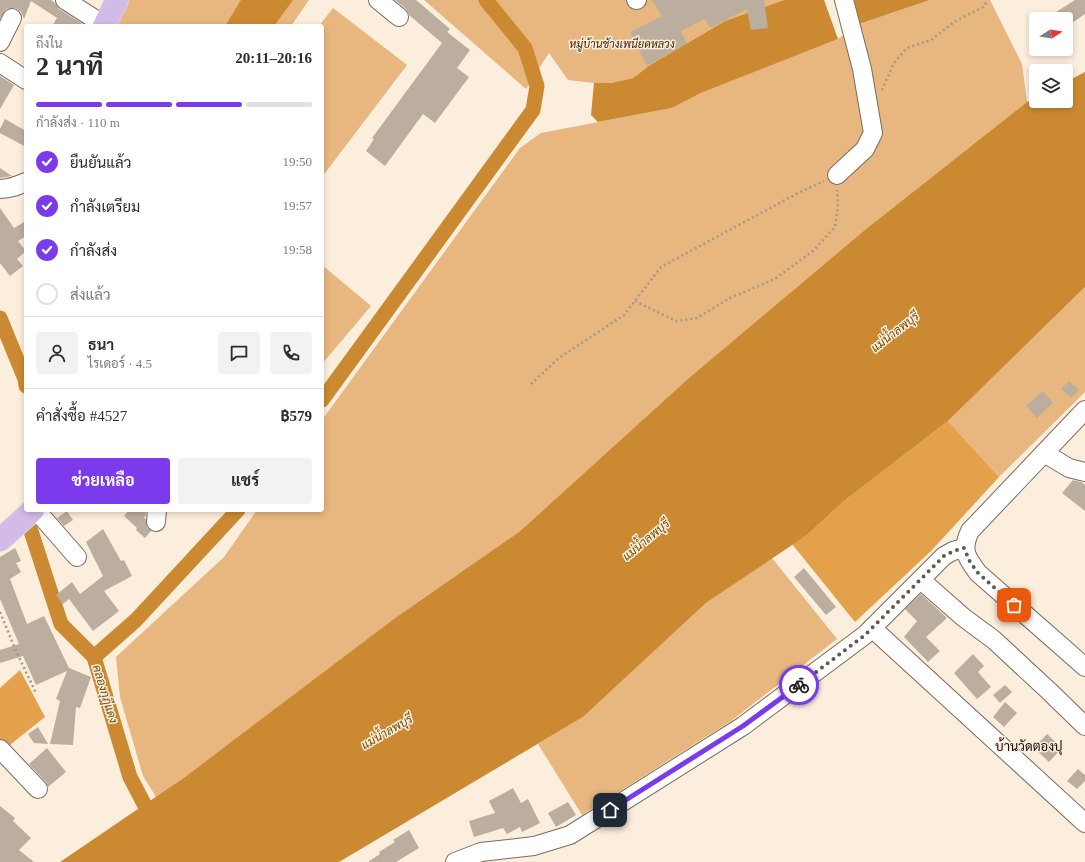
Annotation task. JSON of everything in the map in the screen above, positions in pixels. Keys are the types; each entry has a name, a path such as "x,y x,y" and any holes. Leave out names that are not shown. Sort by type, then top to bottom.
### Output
{"main road":[{"path":"105,24 117,0"},
{"path":"1,537 31,513"}],"street":[{"path":"65,0 102,24"},
{"path":"378,0 399,17"},
{"path":"837,175 866,149 873,133 862,69 844,0"},
{"path":"0,42 12,18"},
{"path":"0,63 24,79"},
{"path":"0,189 14,188 24,183"},
{"path":"1085,410 970,530 965,540 964,548 970,562 978,573 1085,667"},
{"path":"1044,453 1069,468 1085,472"},
{"path":"31,513 77,557"},
{"path":"455,862 481,852 534,846 570,835 743,726 865,635 944,556 964,548"},
{"path":"920,580 963,617 994,640 1085,726"},
{"path":"872,628 1085,823"},
{"path":"0,749 38,789"}],"path":[{"path":"868,102 883,90 894,63 907,48 931,40 954,22 983,8 988,0"},
{"path":"531,384 559,358 624,316 635,301 661,267 798,193 837,175 838,205 835,227 814,250 775,279 730,298 697,318 676,321 635,301"},
{"path":"0,612 16,651 36,693"}],"green space":[{"path":"128,0 309,0 292,24 115,24"},
{"name":"หมู่บ้านช้างเพนียดหลวง","path":"424,0 784,0 725,21 650,65 633,78 611,83 568,80 549,53 526,89"},
{"path":"930,0 990,0 1022,64 1027,102 866,229 690,377 519,532 156,797 143,776 120,697 116,657 224,557 256,512 324,512 324,417 520,148 541,133 672,108 701,93 838,39 859,24"},
{"path":"333,8 407,65 324,174 324,24 321,24"},
{"path":"324,267 371,306 324,362"},
{"path":"1085,287 1085,392 999,477 948,421"},
{"path":"772,558 837,639 731,721 582,815 538,744 583,717 706,603"}],"shaded area":[{"path":"948,421 999,477 931,551 855,622 792,544 807,535 844,501"},
{"path":"20,670 45,717 6,748 0,742 0,688"}],"water":[{"path":"241,0 293,0 275,24 226,24"},
{"path":"784,0 824,0 838,39 701,93 672,108 598,122 591,115 594,83 611,83 633,78 650,65 725,21"},
{"path":"854,0 930,0 859,24"},
{"name":"แม่น้ำลพบุรี","path":"1085,72 1085,287 948,421 844,501 807,535 706,603 583,717 339,862 60,862 185,777 394,619 519,532 690,377 866,229 1027,102 1029,101 1029,108 1073,108 1073,78"}],"building":[{"path":"0,0 51,0 59,9 83,24 53,24 57,18 31,1 24,19 21,12 16,8 12,8 6,9 0,19"},
{"path":"395,0 416,0 450,29 447,32 470,50 457,68 469,77 435,123 423,114 385,166 366,151 374,139 372,138 442,43 409,15 406,9"},
{"path":"652,0 767,0 764,1 768,28 751,30 747,9 710,28 705,19 681,31 687,43 647,66 630,32 662,16"},
{"path":"1075,0 1085,0 1085,14 1073,22 1073,12 1056,12"},
{"path":"0,76 14,85 0,109"},
{"path":"5,119 24,130 24,146 0,133 0,129"},
{"path":"0,168 12,176 0,178"},
{"path":"0,208 14,228 24,222 24,237 18,241 24,248 24,253 17,259 23,266 10,276 0,263"},
{"path":"1069,381 1079,390 1071,398 1061,389"},
{"path":"1043,391 1053,403 1037,418 1026,406"},
{"path":"1073,480 1081,482 1085,485 1085,511 1062,493"},
{"path":"68,512 73,520 64,526 57,518"},
{"path":"127,512 146,512 144,518 146,519 147,527 151,531 145,538 124,516"},
{"path":"103,529 121,561 124,560 132,576 104,591 119,611 93,631 69,599 63,604 56,595 72,582 80,594 103,576 86,542"},
{"path":"15,548 21,561 16,563 21,572 10,579 27,624 44,616 69,668 91,677 80,708 76,707 73,745 50,744 60,701 56,699 67,671 36,685 23,656 0,663 0,650 19,644 0,599 0,557"},
{"path":"804,568 836,607 826,615 794,577"},
{"path":"921,594 947,618 926,637 940,651 928,662 904,637 917,621 905,609"},
{"path":"973,654 984,666 978,672 991,687 977,699 954,673"},
{"path":"1005,685 1012,692 1000,703 993,695"},
{"path":"1005,702 1017,713 1004,727 993,717"},
{"path":"38,727 48,744 34,743 28,734"},
{"path":"1047,734 1062,748 1049,762 1034,748"},
{"path":"47,748 66,772 48,787 46,782 29,764"},
{"path":"1078,769 1085,775 1085,781 1077,789 1067,781"},
{"path":"513,788 521,803 528,799 540,823 522,832 520,827 507,834 503,828 474,837 469,821 495,813 489,801"},
{"path":"568,802 576,815 556,827 548,813"},
{"path":"0,806 15,818 13,821 31,838 19,850 34,862 0,862"},
{"path":"409,830 419,848 396,862 368,862 380,854 379,852 395,842 393,840"}],"waterway":[{"path":"324,397 533,110 537,86 525,48 486,0"},
{"name":"คลองกุฎีแดง","path":"0,318 24,377"},
{"path":"94,657 136,620 236,512"},
{"name":"คลองกุฎีแดง","path":"31,531 61,624 94,657 130,777 154,823"}],"way so far":[{"path":"799,685 865,635 944,556 954,551 964,548 970,562 978,573 1014,605"}],"district":[{"name":"บ้านวัดตองปุ","path":"1029,746"}],"route":[{"path":"610,810 743,726 799,685"}]}
